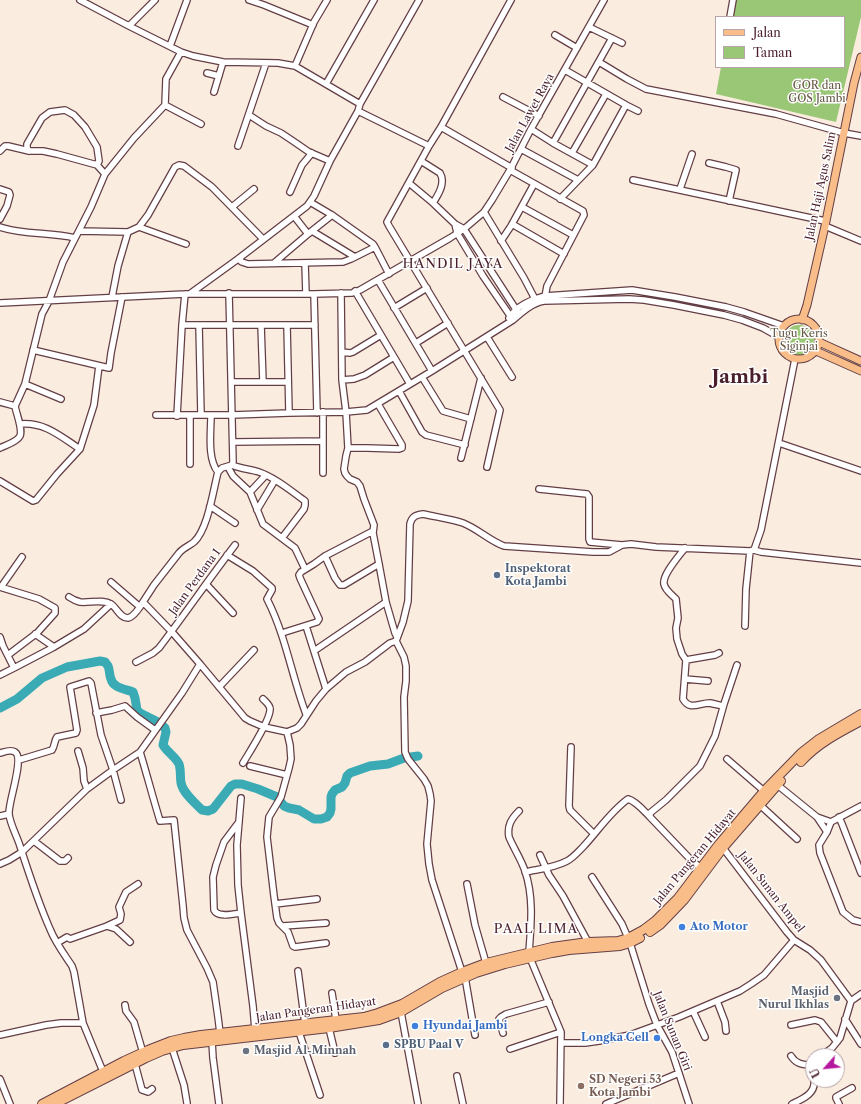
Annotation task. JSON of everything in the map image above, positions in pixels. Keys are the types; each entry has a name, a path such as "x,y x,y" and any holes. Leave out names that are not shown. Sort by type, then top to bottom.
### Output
{"highway":[{"name":"Jalan Pangeran Hidayat","path":"392,1012 401,1012 486,963 529,955 620,946 656,921 678,898 701,868 760,806 776,783 809,746 844,723 861,714"},
{"name":"Jalan Pangeran Hidayat","path":"55,1104 143,1053 170,1041 220,1033 299,1032 329,1028 365,1020 392,1012 440,982 505,964 552,947 588,942 629,940 645,935 660,925 684,900 721,846 764,791 776,783 810,753 861,720"},
{"name":"Jalan Pangeran Hidayat","path":"42,1104 105,1075 183,1045 212,1042 305,1024 336,1020 365,1020"}],"main road":[{"name":"Jalan Haji Agus Salim","path":"802,320 807,305 825,224 854,83 860,69 861,57"},
{"path":"796,320 808,321 817,330 819,336 816,351 810,356 800,360 784,354 779,343 780,331 784,326 789,322 796,320"},
{"path":"819,342 861,361"},
{"path":"816,351 861,371"}],"street":[{"path":"80,0 181,52 223,62 278,63 294,66 360,104"},
{"path":"129,26 155,0"},
{"path":"170,46 187,0"},
{"path":"249,0 313,25"},
{"path":"294,66 313,25 327,0"},
{"path":"326,84 374,0"},
{"path":"177,416 182,325 188,293 238,260 307,206 314,196 330,161 358,111 360,104 419,0"},
{"path":"487,467 500,410 388,222 511,0"},
{"name":"Jalan Lawet Raya","path":"355,292 389,274 464,229 484,212 511,169 531,129 604,0"},
{"path":"730,16 733,0"},
{"path":"589,27 622,43"},
{"path":"555,35 577,48"},
{"path":"553,143 612,38"},
{"path":"0,448 20,436 20,424 15,406 26,384 42,314 49,301 63,262 91,207 105,174 134,138 165,105 166,79 181,52"},
{"path":"214,92 223,62"},
{"path":"599,62 649,90 667,92 776,114 844,133 861,136"},
{"path":"238,146 266,63"},
{"path":"565,70 626,106 638,111"},
{"path":"207,72 219,76"},
{"path":"572,153 606,94"},
{"path":"503,96 539,116"},
{"path":"165,105 201,124"},
{"path":"560,199 593,165 626,106"},
{"path":"29,150 27,148 27,144 42,118 50,112 65,110 74,115 85,127 97,147 98,164"},
{"path":"358,111 429,146"},
{"path":"249,115 312,153 330,161"},
{"path":"441,127 534,184 583,211 584,215 547,286 546,298"},
{"path":"531,129 593,165"},
{"path":"0,151 5,146 8,146 69,156 98,164 105,174"},
{"path":"521,149 578,180"},
{"path":"290,192 302,165 312,153"},
{"path":"680,189 692,154"},
{"path":"421,161 442,177 442,184 433,203"},
{"path":"709,163 736,170 729,200"},
{"path":"79,231 128,232 138,228 148,215 175,167 179,164 212,186 263,239"},
{"path":"633,180 729,200 825,224 861,241"},
{"path":"409,184 433,203 455,224 464,229 518,312"},
{"path":"501,241 534,184"},
{"path":"0,188 9,192 10,195 0,219"},
{"path":"232,207 254,189"},
{"path":"310,202 332,215 373,244 389,274"},
{"path":"522,207 573,235"},
{"path":"484,212 535,299"},
{"path":"274,263 332,215"},
{"path":"294,216 310,232 355,257"},
{"path":"455,224 457,233 483,276 512,318"},
{"path":"512,224 564,254"},
{"path":"0,227 63,235 75,238"},
{"path":"138,228 186,244"},
{"path":"112,297 118,266 128,232"},
{"path":"238,260 245,263 343,262 375,247"},
{"path":"305,263 306,294"},
{"path":"483,276 491,272"},
{"path":"378,280 432,371"},
{"path":"394,308 427,288"},
{"path":"156,415 190,416 320,413 367,410 422,378 507,324 518,312 535,299 562,294 632,290 726,307 784,326"},
{"path":"0,303 188,293 314,294 355,292 410,384"},
{"path":"341,293 342,380 348,448 344,469 345,474 350,479 357,482 360,486 374,525 373,531 386,602 394,633 406,666 404,698 404,752 428,786 431,801 427,844 432,880 463,975 475,1035"},
{"path":"229,294 233,442 233,462 230,466 233,476 250,492 263,524 295,548 305,569"},
{"path":"314,294 314,325 320,413 324,441 323,473"},
{"path":"33,350 108,368 122,297"},
{"path":"518,312 546,298 560,301 644,300 724,315 763,328 779,337"},
{"path":"416,343 448,324"},
{"path":"182,325 314,325"},
{"path":"199,325 201,415"},
{"path":"261,325 263,382"},
{"path":"287,325 289,413"},
{"path":"342,352 353,352 381,335"},
{"path":"487,337 512,377"},
{"path":"342,380 354,379 365,375 394,357"},
{"path":"745,626 746,588 752,550 760,536 795,359"},
{"path":"0,481 35,501 80,449 94,405 99,366"},
{"path":"422,378 443,411 471,420"},
{"path":"461,458 481,378"},
{"path":"231,382 288,382"},
{"path":"26,384 61,399"},
{"path":"399,391 422,432 426,436 465,446"},
{"path":"0,402 15,406"},
{"path":"348,448 399,450 402,448 402,445 378,404"},
{"path":"211,415 211,454 214,468 218,472"},
{"path":"190,416 190,464"},
{"path":"20,424 36,424 47,428 80,449"},
{"path":"233,442 324,441"},
{"path":"779,443 861,471"},
{"path":"69,597 81,602 100,602 110,604 123,617 131,617 179,553 194,542 199,536 210,506 218,472 222,468 230,466 257,472 275,480 305,501 306,503 304,509 282,538"},
{"path":"250,492 266,476"},
{"path":"257,510 275,480"},
{"path":"538,489 587,494 589,497 590,542 656,547 752,550 861,563"},
{"path":"210,506 235,523"},
{"path":"111,582 141,605 172,632 245,718 264,727 287,732 300,726 316,700 326,689 346,672 365,662 397,639 408,601 410,524 411,519 414,516 423,514 463,523 504,546 609,552 622,545"},
{"path":"282,633 317,622 319,619 299,574 325,556 373,531"},
{"name":"Jalan Perdana 1","path":"136,662 153,653 172,632 234,545"},
{"path":"685,548 664,577 663,583 666,590 676,599 678,618 676,628 677,639 682,654 686,660 683,699 689,706 710,703 723,706"},
{"path":"227,555 254,571 272,588 267,599 282,633 306,714"},
{"path":"325,556 335,578 340,585 344,585 379,564"},
{"path":"8,655 35,634 55,613 55,608 39,599 1,587 22,557"},
{"path":"206,584 232,613"},
{"path":"314,651 386,602"},
{"path":"0,675 54,647 84,629 110,604"},
{"path":"306,626 326,689"},
{"path":"35,634 54,647"},
{"path":"0,637 14,668"},
{"path":"219,687 254,650"},
{"path":"686,660 715,655 718,653"},
{"path":"0,864 22,852 87,789 140,752 182,693 200,664"},
{"path":"650,817 650,813 666,800 700,766 715,736 723,706 737,665"},
{"path":"685,680 708,681"},
{"path":"19,760 52,750 57,737 76,733 77,730 70,688 72,686 90,682 101,735 121,800"},
{"path":"243,763 264,727 270,709 269,705 263,699"},
{"path":"96,713 126,706 137,717 156,729"},
{"path":"287,732 291,759 281,797 269,817 267,826 275,904 278,920 288,932 293,946 326,943"},
{"path":"571,747 570,810 594,834"},
{"path":"0,753 14,751 16,752 19,760 9,814 34,889 50,930 72,966 83,1023 105,1075"},
{"path":"78,751 84,768 84,781 87,789"},
{"path":"140,752 160,821 174,820 184,918 187,930 213,982 220,1033"},
{"path":"727,759 764,791"},
{"path":"250,766 287,775"},
{"path":"776,783 817,817 827,832"},
{"path":"241,798 237,845 238,885 254,1006 256,1033"},
{"path":"525,872 554,866 568,860 579,851 606,819 628,799 637,804 692,861 701,868"},
{"path":"760,806 796,839"},
{"path":"861,806 831,822 819,845 820,853 843,912 853,920 861,922"},
{"path":"519,811 512,818 509,824 508,832 525,872 531,905 529,955 561,1032 560,1104"},
{"path":"0,816 9,814"},
{"path":"817,817 831,822"},
{"path":"839,817 861,873"},
{"path":"239,820 224,842 213,877 215,912 220,915 241,913"},
{"path":"34,841 60,861 68,858"},
{"path":"224,842 237,845"},
{"name":"Jalan Sunan Ampel","path":"721,846 787,932 794,940 810,950 821,960 850,1001"},
{"path":"540,855 549,875 588,942"},
{"name":"Jalan Sunan Giri","path":"592,877 622,924 629,940 649,1004 657,1025 672,1052 689,1104"},
{"path":"57,942 67,937 70,939 108,926 120,920 121,914 119,907 126,892 138,884"},
{"path":"467,884 475,926 486,963"},
{"path":"275,904 317,899"},
{"path":"283,926 326,923"},
{"path":"108,926 116,929 130,942"},
{"path":"561,1043 585,1043 630,1035 740,991 771,968 794,940"},
{"path":"298,971 305,1024"},
{"path":"332,993 336,1020"},
{"path":"830,1048 840,1038 850,1001 861,994"},
{"path":"717,1001 725,1022 726,1031"},
{"path":"503,1033 499,1019 501,1017 506,1014 549,1002"},
{"path":"125,1005 126,1011 134,1022 143,1053"},
{"path":"693,1011 705,1037"},
{"path":"401,1012 418,1104"},
{"path":"845,1019 861,1044"},
{"path":"791,1025 818,1020 837,1042"},
{"path":"0,1035 46,1025 83,1023"},
{"path":"329,1028 335,1054"},
{"path":"299,1032 320,1095"},
{"path":"510,1049 561,1032"},
{"path":"212,1042 219,1104"},
{"path":"172,1048 184,1085 187,1103"},
{"path":"791,1056 793,1060 798,1063 805,1064"},
{"path":"135,1064 142,1090 148,1092 152,1089"},
{"path":"606,1104 679,1073"},
{"path":"457,1076 462,1104"},
{"path":"0,1079 10,1104"},
{"path":"792,1104 807,1096 813,1088"},
{"path":"839,1104 836,1098 837,1096 852,1088"}],"green space":[{"name":"GOR dan GOS Jambi","path":"735,0 861,0 861,17 836,122 716,94 721,68 845,68 845,16 731,16"},
{"name":"Tugu Keris Siginjai","path":"799,325 805,326 813,334 813,346 805,354 799,355 793,354 785,346 784,340 785,334 793,326"}],"waterway":[{"path":"0,708 17,699 42,678 67,667 100,661 105,662 108,666 112,682 120,688 133,692 137,710 158,722 165,728 166,732 163,745 179,764 182,787 202,810 208,811 213,809 231,786 235,784 242,784 277,797 284,806 299,810 314,819 321,819 327,817 330,813 332,794 335,790 342,787 350,773 370,766 388,764 404,758 418,756"}],"place":[{"name":"Inspektorat Kota Jambi","path":"497,575"},
{"name":"Ato Motor","path":"682,927"},
{"name":"Masjid Nurul Ikhlas","path":"837,998"},
{"name":"Hyundai Jambi","path":"415,1026"},
{"name":"Longka Cell","path":"657,1038"},
{"name":"SPBU Paal V","path":"386,1045"},
{"name":"Masjid Al-Minnah","path":"246,1051"},
{"name":"SD Negeri 53 Kota Jambi","path":"581,1086"}],"district":[{"name":"HANDIL JAYA","path":"453,264"},
{"name":"Jambi","path":"740,378"},
{"name":"PAAL LIMA","path":"536,929"}]}
